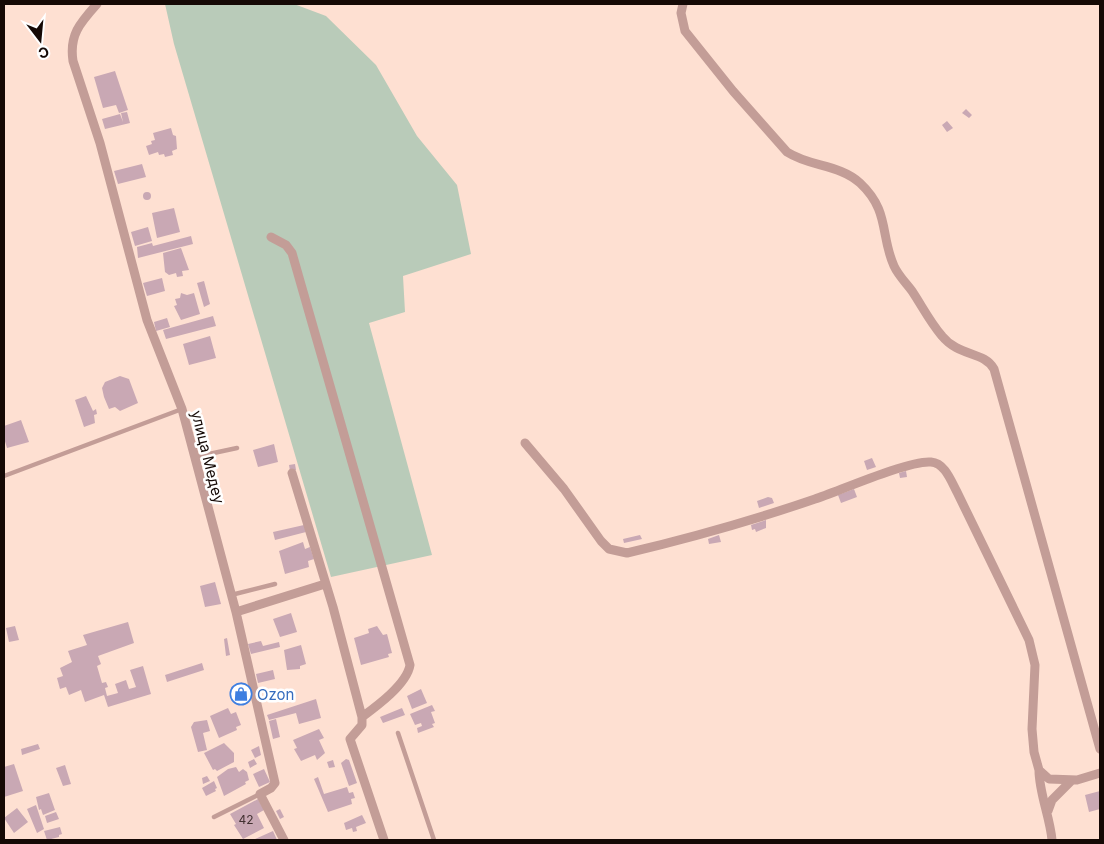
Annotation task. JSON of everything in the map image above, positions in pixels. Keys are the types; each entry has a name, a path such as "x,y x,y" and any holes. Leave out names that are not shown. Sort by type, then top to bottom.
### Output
{"street":[{"name":"улица Медеу","path":"96,4 75,32 71,50 77,75 100,143 147,320 182,409 236,612 275,783 271,788 260,794"},
{"path":"683,4 681,13 685,31 733,91 781,146 794,157 850,175 872,196 880,208 894,266 925,313 950,346 986,359 994,369 1100,749"},
{"path":"272,237 286,245 292,252 410,665 409,670 394,689 362,717"},
{"path":"525,443 564,489 601,541 609,549 627,553 804,503 910,466 929,462 944,468 1029,640 1034,666 1034,744 1039,780 1048,812 1052,840"},
{"path":"292,473 362,717 362,725 350,738 384,840"},
{"path":"236,612 325,584"},
{"path":"1039,770 1049,779 1072,780 1089,778 1100,773"},
{"path":"1048,812 1052,800 1072,780"},
{"path":"260,794 284,840"}],"lane":[{"path":"4,476 182,409"},
{"path":"194,458 237,448"},
{"path":"231,595 275,584"},
{"path":"398,733 434,840"},
{"path":"214,817 260,794"}],"green space":[{"path":"165,4 294,4 326,16 376,65 417,136 457,185 471,254 403,276 405,312 369,323 432,555 331,577 174,44"}],"building":[{"path":"115,71 128,110 119,113 116,105 103,108 94,77"},
{"path":"966,109 972,115 969,118 962,113"},
{"path":"127,112 130,123 105,129 102,119 120,114 123,122 121,113"},
{"path":"947,121 953,128 947,132 942,125"},
{"path":"171,128 173,135 176,136 177,149 172,151 173,155 165,157 164,154 159,155 158,152 149,155 146,146 152,144 151,141 155,140 153,133"},
{"path":"142,164 146,177 118,184 114,171"},
{"path":"147,192 151,196 147,200 143,196"},
{"path":"174,208 180,232 157,238 152,213"},
{"path":"148,227 152,241 135,246 131,232"},
{"path":"191,236 193,244 138,258 137,247 152,243 153,246"},
{"path":"181,248 189,270 182,271 183,276 177,277 176,273 169,275 165,272 163,253"},
{"path":"162,278 165,291 147,296 143,283"},
{"path":"204,281 210,304 204,307 197,283"},
{"path":"181,293 187,295 194,293 200,314 181,320 174,306 177,305 175,299 180,298"},
{"path":"213,316 216,326 166,339 163,330"},
{"path":"167,318 170,327 156,331 154,322"},
{"path":"210,336 216,358 189,365 183,344"},
{"path":"120,376 129,379 138,403 120,411 115,407 109,409 102,388 105,382"},
{"path":"86,396 93,411 96,409 97,414 94,415 95,423 84,427 75,400"},
{"path":"21,420 29,442 7,448 4,438 4,426"},
{"path":"274,444 278,462 258,467 253,450"},
{"path":"872,458 876,467 867,470 864,461"},
{"path":"295,464 296,470 290,471 289,465"},
{"path":"906,471 907,477 900,478 899,473"},
{"path":"854,489 857,497 841,503 838,495"},
{"path":"768,497 772,498 774,503 759,508 757,501"},
{"path":"766,520 766,528 756,532 755,529 752,530 751,525"},
{"path":"304,525 306,532 275,540 273,532"},
{"path":"640,535 642,539 624,543 623,539"},
{"path":"719,535 721,542 709,544 708,539"},
{"path":"303,542 305,549 310,547 314,559 308,561 309,567 285,574 279,551"},
{"path":"215,582 221,604 205,607 200,586"},
{"path":"291,613 297,632 280,637 273,619"},
{"path":"128,622 134,643 98,656 101,664 97,666 102,683 106,682 108,687 105,688 107,696 118,693 115,684 126,680 129,689 136,687 130,670 143,666 151,694 108,707 104,695 85,702 81,690 69,695 66,687 60,689 57,678 63,676 60,668 72,662 68,651 87,645 83,635"},
{"path":"15,626 19,640 9,642 6,628"},
{"path":"377,626 383,635 387,634 392,653 388,654 389,657 361,665 354,638 369,633 368,629"},
{"path":"227,638 230,655 226,656 224,639"},
{"path":"261,641 263,646 279,642 280,647 251,654 248,644"},
{"path":"301,645 306,664 300,666 300,669 287,670 284,650"},
{"path":"202,663 204,670 167,682 165,675"},
{"path":"273,670 275,679 258,683 256,674"},
{"path":"242,682 248,695 235,699 231,687"},
{"path":"421,689 427,703 412,709 407,696"},
{"path":"316,699 321,718 299,724 296,713 269,720 267,715"},
{"path":"432,705 435,711 431,712 435,723 432,724 434,727 418,733 417,728 422,726 421,723 415,725 410,714"},
{"path":"228,708 231,714 236,712 241,725 236,727 237,730 219,738 210,716"},
{"path":"402,708 405,715 383,723 380,717"},
{"path":"276,719 280,737 273,739 269,721"},
{"path":"207,720 210,731 203,733 207,750 198,752 191,727 194,722"},
{"path":"319,729 324,738 319,740 325,753 317,760 315,755 301,761 294,749 297,748 293,740"},
{"path":"224,743 234,753 234,762 217,771 213,770 204,753"},
{"path":"38,744 40,749 22,755 21,749"},
{"path":"259,746 261,755 255,758 251,750"},
{"path":"254,759 257,764 250,768 248,762"},
{"path":"346,759 349,760 357,783 349,786 341,763"},
{"path":"333,760 335,767 329,768 327,762"},
{"path":"14,764 23,791 4,797 4,767"},
{"path":"65,765 71,784 63,786 56,768"},
{"path":"236,767 239,772 243,769 247,772 249,780 245,782 246,784 224,796 217,777 228,769"},
{"path":"264,769 270,782 259,787 253,774"},
{"path":"207,776 210,781 203,784 202,778"},
{"path":"318,777 324,794 347,787 349,793 353,792 355,798 351,799 352,804 328,812 314,779"},
{"path":"214,781 217,788 215,789 216,791 206,796 202,788"},
{"path":"1100,791 1100,809 1089,812 1085,795"},
{"path":"49,793 55,810 43,815 41,809 39,810 36,797"},
{"path":"258,799 264,810 257,814 264,828 243,839 234,825 236,824 230,814"},
{"path":"36,805 44,829 37,833 27,809"},
{"path":"17,808 28,822 14,833 4,818"},
{"path":"280,809 284,817 280,819 276,811"},
{"path":"56,812 59,819 47,823 45,816"},
{"path":"362,815 366,823 356,827 357,831 353,832 352,828 346,830 344,823"},
{"path":"60,827 62,834 59,837 47,840 44,831"},
{"path":"273,831 277,840 253,840"}],"place":[{"name":"Ozon","path":"241,694"}]}
